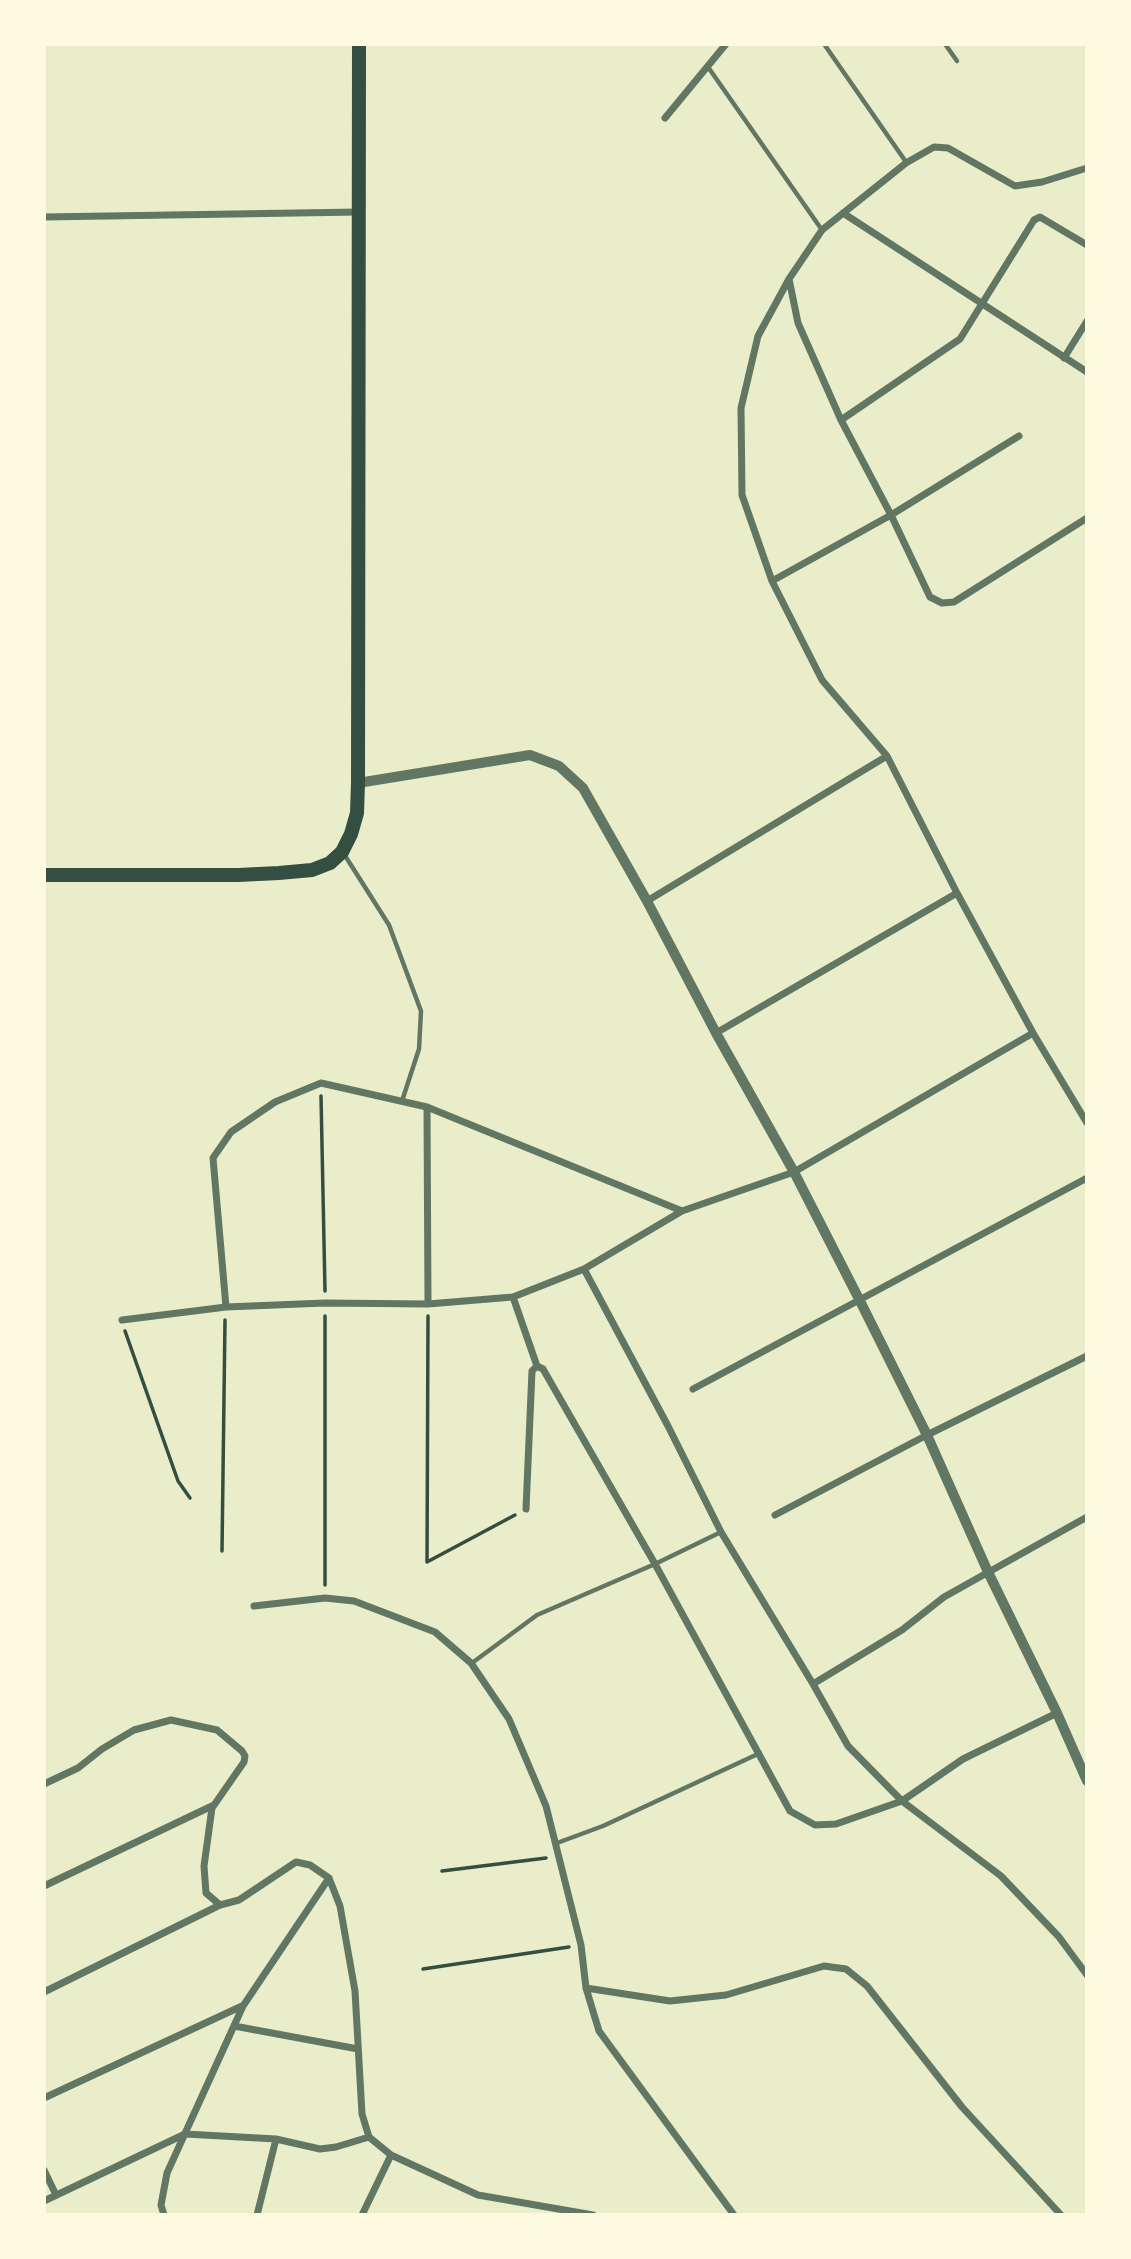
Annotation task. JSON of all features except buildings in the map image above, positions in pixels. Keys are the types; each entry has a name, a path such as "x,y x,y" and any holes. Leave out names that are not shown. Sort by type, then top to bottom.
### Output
{"main road":[{"path":"44,875 279,873 312,870 330,863 342,852 351,834 357,813 358,783 359,44"}],"street":[{"path":"665,118 726,44"},
{"path":"1087,168 1042,182 1015,186 948,148 934,147 906,163 822,230 789,279 758,336 741,408 742,495 772,581 822,680 887,756 1033,1033 1087,1123"},
{"path":"44,217 359,212"},
{"path":"843,213 1087,372"},
{"path":"841,419 960,339 1037,218 1040,217 1087,245"},
{"path":"789,279 798,323 841,419 930,597 942,603 954,602 1087,517"},
{"path":"1064,358 1087,321"},
{"path":"772,581 891,516 1019,436"},
{"path":"358,783 530,755 559,766 583,788 794,1172 859,1299 927,1435 1087,1782"},
{"path":"647,901 887,756"},
{"path":"716,1033 957,893"},
{"path":"122,1320 226,1307 326,1303 428,1304 513,1297 584,1269 682,1211 794,1172 1033,1033"},
{"path":"226,1307 213,1158 231,1132 275,1102 321,1083 427,1107 682,1211"},
{"path":"427,1107 428,1304"},
{"path":"694,1389 1087,1178"},
{"path":"584,1269 721,1532 848,1746 902,1801 1001,1876 1059,1937 1087,1975"},
{"path":"513,1297 537,1366 543,1369 655,1564 790,1811 815,1825 836,1824 902,1801 963,1759 1057,1713"},
{"path":"775,1515 927,1435 1087,1356"},
{"path":"526,1510 532,1371 537,1366"},
{"path":"813,1684 902,1630 944,1597 1087,1517"},
{"path":"254,1606 325,1598 354,1601 435,1632 471,1663 509,1719 546,1806 581,1945 586,1988 599,2031 734,2215"},
{"path":"44,1784 78,1768 102,1749 134,1730 171,1720 217,1730 245,1756 244,1762 212,1808 204,1866 206,1892 220,1905"},
{"path":"44,1886 215,1804"},
{"path":"44,1992 220,1905 239,1900 296,1862 310,1865 329,1878 341,1906 355,1992 362,2114 369,2137 391,2155 478,2195 593,2215"},
{"path":"164,2215 162,2205 167,2173 243,2006 329,1878"},
{"path":"586,1988 670,2001 726,1994 824,1966 846,1969 867,1986 962,2107 1060,2215"},
{"path":"44,2098 243,2006"},
{"path":"234,2026 358,2049"},
{"path":"44,2201 186,2134 276,2139 320,2149 369,2137"},
{"path":"257,2215 276,2139"},
{"path":"362,2215 391,2155"},
{"path":"44,2170 56,2195"}],"lane":[{"path":"824,44 906,163"},
{"path":"945,44 957,61"},
{"path":"708,66 822,230"},
{"path":"342,852 389,925 421,1011 419,1049 402,1101"},
{"path":"471,1663 537,1615 721,1532"},
{"path":"557,1843 603,1826 760,1753"}],"path":[{"path":"321,1083 326,1303 325,1598"},
{"path":"428,1304 427,1562 526,1510"},
{"path":"222,1551 226,1307"},
{"path":"122,1320 178,1481 190,1498"},
{"path":"442,1871 559,1856"},
{"path":"423,1969 581,1945"}]}
